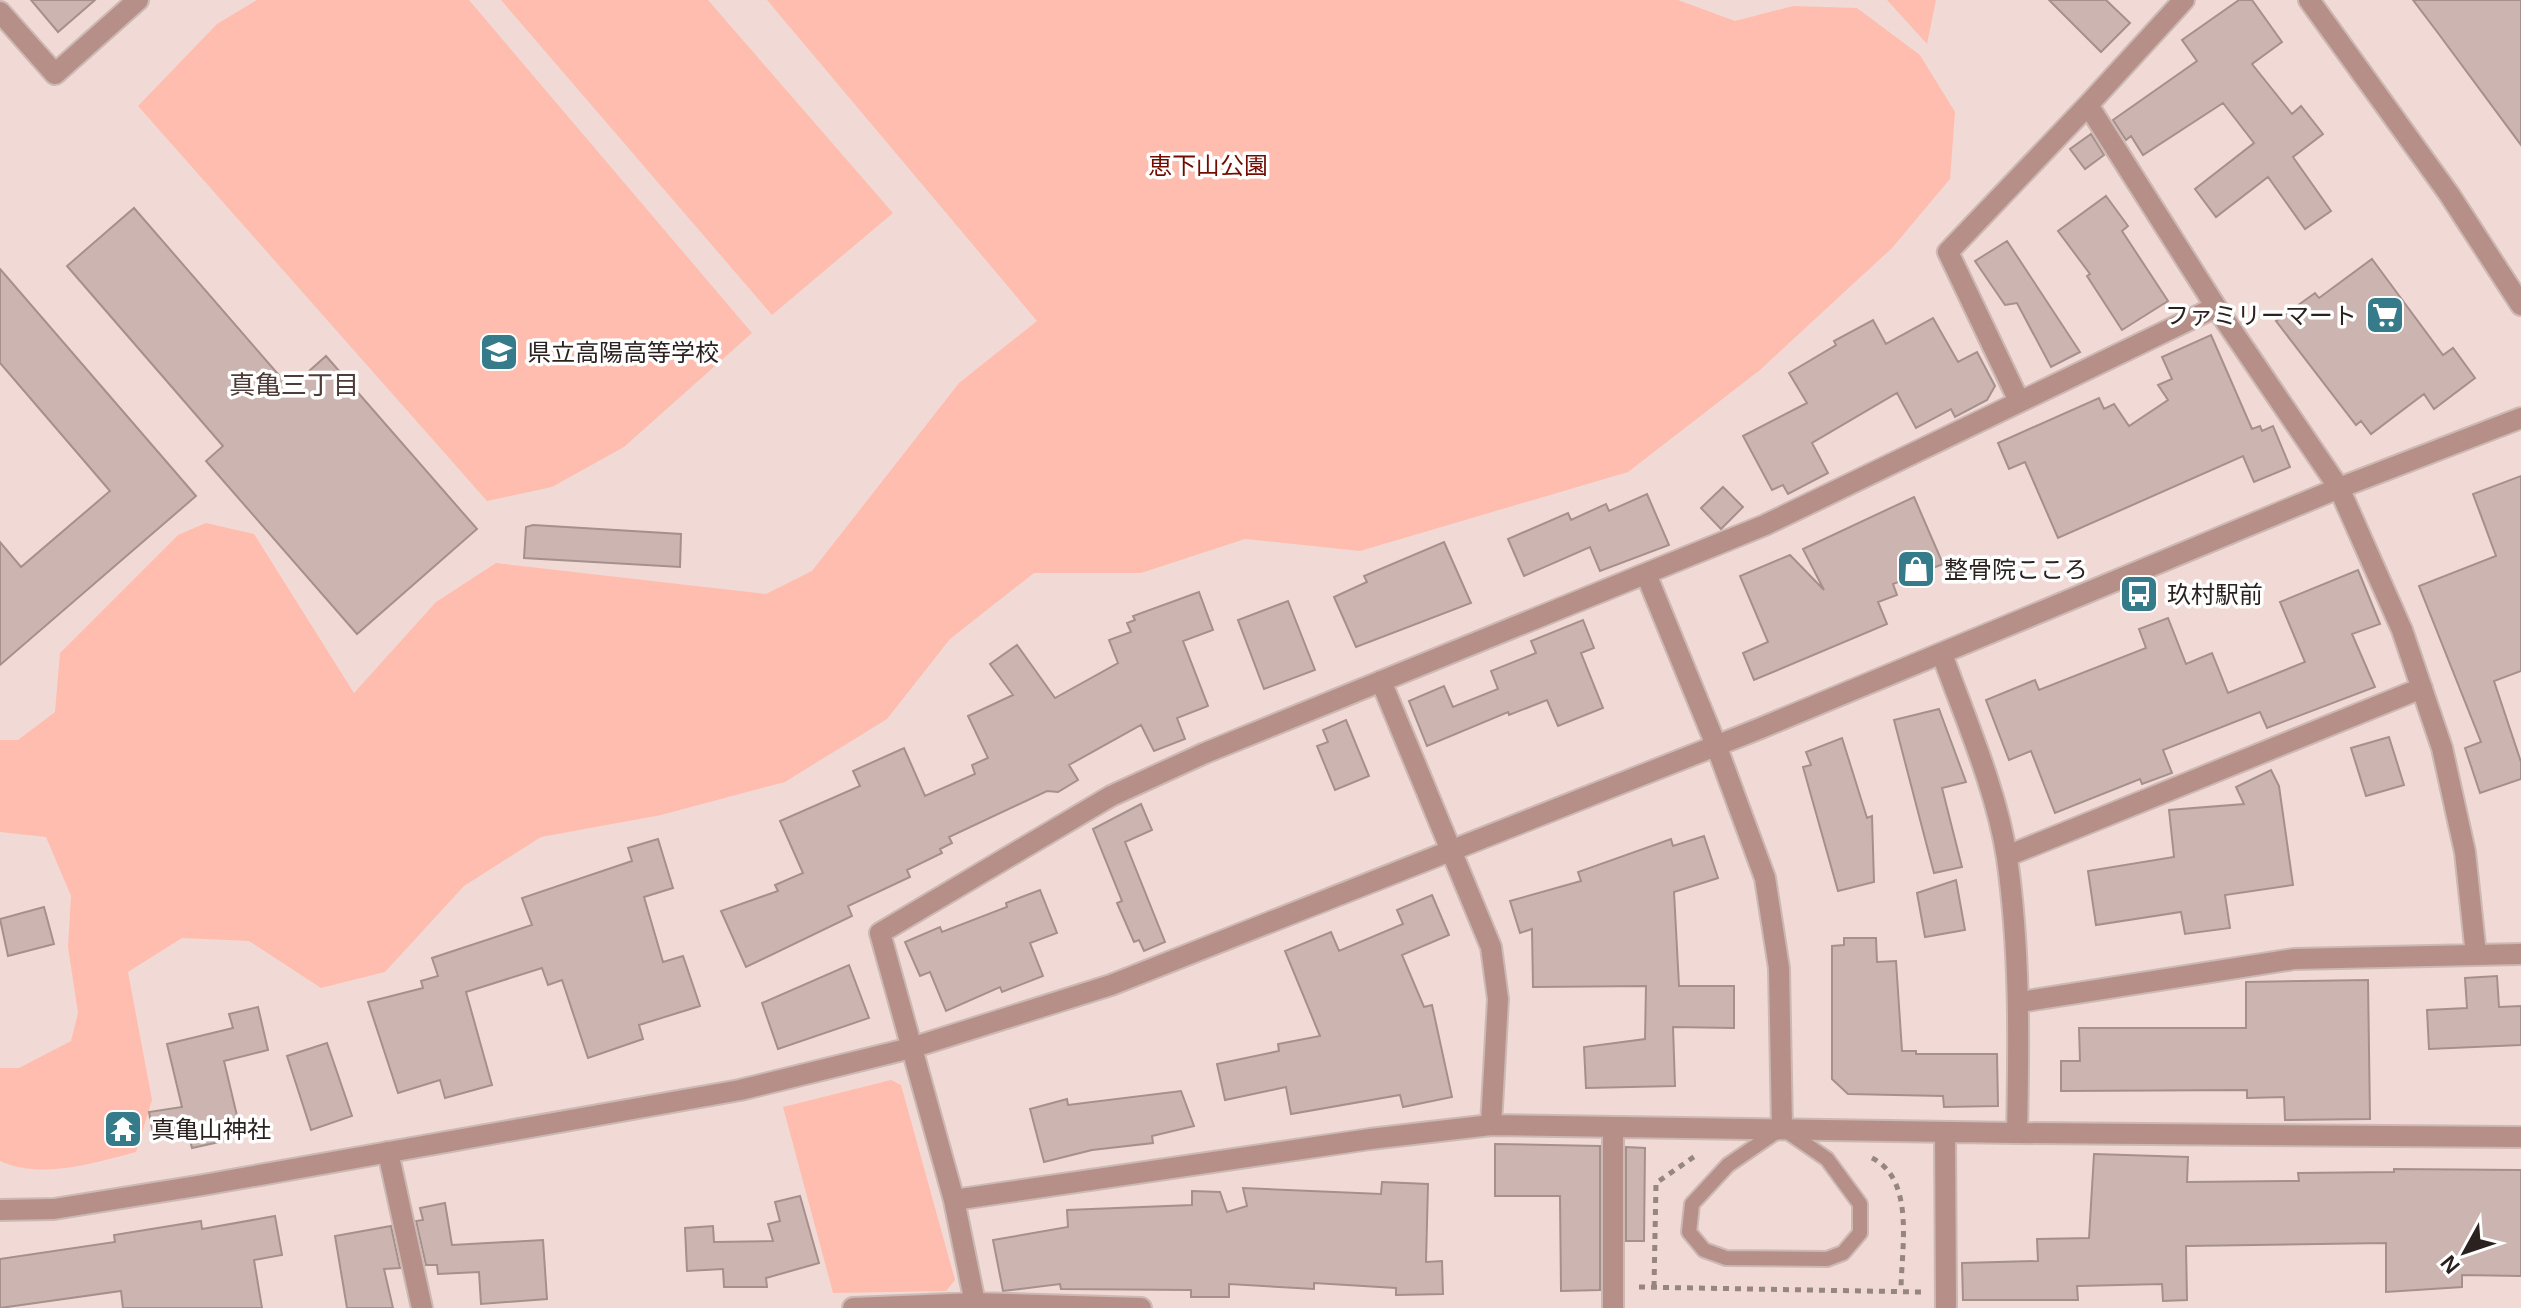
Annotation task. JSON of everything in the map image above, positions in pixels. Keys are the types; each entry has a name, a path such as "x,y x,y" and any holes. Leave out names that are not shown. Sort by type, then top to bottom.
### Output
{"street":[{"path":"0,12 55,74 138,0"},
{"path":"2019,401 1948,252 2184,0"},
{"path":"2309,0 2449,194 2521,305"},
{"path":"2088,105 2216,307 2339,488 2402,630 2442,748 2465,852 2476,955"},
{"path":"975,1303 954,1200 880,933 1111,796 1381,681 1765,525 2216,307"},
{"path":"0,1210 54,1209 740,1090 911,1048 1111,985 1716,745 2339,488 2521,418"},
{"path":"1646,574 1716,745 1765,878 1779,968 1782,1128"},
{"path":"1942,654 1981,763 2007,856 2020,1002 2017,1133"},
{"path":"1381,681 1491,947 1498,999 1491,1125"},
{"path":"2007,856 2422,688"},
{"path":"2020,1002 2294,959 2521,954"},
{"path":"954,1200 1370,1139 1491,1125 2521,1137"},
{"path":"1613,1127 1613,1308"},
{"path":"1945,1132 1946,1300"},
{"path":"388,1152 422,1308"},
{"path":"853,1308 975,1303 1141,1308"}],"lane":[{"path":"1782,1128 1827,1159 1860,1204 1860,1233 1843,1253 1827,1259 1726,1258 1704,1250 1689,1232 1692,1204 1728,1165 1782,1128"}],"path":[{"path":"1654,1287 1656,1183 1697,1154 1705,1143"},
{"path":"1860,1152 1882,1163 1901,1192 1901,1291"},
{"path":"1613,1286 1901,1291 1946,1300"}],"green space":[{"path":"257,0 469,0 752,333 624,447 552,487 487,501 138,106 217,24"},
{"path":"501,0 708,0 893,213 772,315"},
{"name":"恵下山公園","path":"767,0 1678,0 1735,21 1793,6 1857,8 1920,55 1955,112 1950,179 1892,248 1760,370 1628,472 1360,551 1245,539 1141,573 1034,573 950,639 887,719 785,782 661,815 541,837 464,886 385,972 321,988 249,941 182,938 128,972 152,1100 136,1152 68,1168 33,1169 0,1161 0,1068 19,1068 71,1041 78,1013 68,947 71,896 46,837 0,832 0,740 18,740 55,712 60,653 178,535 206,523 254,534 354,693 436,602 496,563 766,594 812,571 959,383 1037,321"},
{"path":"1887,0 1936,0 1927,44"},
{"path":"891,1080 901,1085 955,1280 946,1291 833,1293 783,1107"}],"building":[{"path":"31,0 95,0 58,32"},
{"path":"2049,0 2106,0 2130,23 2101,52"},
{"path":"2239,0 2252,0 2282,42 2252,64 2292,114 2301,106 2323,134 2293,157 2331,211 2305,229 2268,177 2216,217 2195,189 2254,143 2223,103 2143,155 2131,136 2126,140 2113,120 2197,61 2182,40"},
{"path":"2413,0 2521,0 2521,145 2438,33"},
{"path":"2091,134 2104,155 2085,169 2070,149"},
{"path":"2106,196 2128,226 2122,231 2168,301 2122,330 2087,276 2090,274 2058,231"},
{"path":"134,208 290,388 326,356 477,529 357,634 206,461 223,446 67,266"},
{"path":"2007,241 2080,352 2051,367 2017,303 2005,305 1975,261"},
{"path":"2372,259 2443,355 2453,348 2475,378 2434,409 2424,394 2371,434 2361,421 2356,425 2276,321 2315,293 2319,298"},
{"path":"0,269 196,496 0,665 0,542 21,567 110,491 0,363"},
{"path":"1933,318 1958,362 1977,352 1995,386 1987,400 1955,417 1951,409 1916,428 1897,393 1812,443 1828,473 1788,494 1783,485 1772,490 1743,436 1807,403 1789,373 1836,345 1834,341 1873,320 1886,344"},
{"path":"2211,335 2252,429 2260,426 2262,431 2273,426 2290,467 2254,482 2243,456 2058,538 2025,462 2009,469 1998,443 2099,398 2104,409 2114,404 2129,426 2168,400 2158,385 2172,379 2162,357"},
{"path":"2521,476 2521,671 2494,681 2521,762 2521,779 2480,793 2465,748 2481,742 2419,586 2496,556 2473,494"},
{"path":"1723,487 1743,507 1721,529 1701,508"},
{"path":"1647,494 1669,545 1600,571 1590,547 1524,576 1508,539 1568,513 1571,520 1606,504 1609,511"},
{"path":"1914,497 1943,564 1893,584 1897,595 1878,602 1887,624 1754,680 1743,653 1768,642 1740,576 1790,555 1824,590 1803,549"},
{"path":"526,527 681,534 680,567 524,558"},
{"path":"1444,542 1471,603 1356,647 1334,597 1367,582 1364,576"},
{"path":"2358,570 2380,624 2352,634 2375,687 2267,728 2260,712 2163,750 2172,773 2142,784 2140,779 2055,813 2031,751 2009,760 1986,700 2035,680 2039,690 2146,648 2139,629 2168,618 2186,664 2212,653 2228,693 2305,662 2280,602"},
{"path":"1199,592 1213,630 1183,641 1208,706 1177,718 1185,739 1154,751 1141,725 1069,765 1078,780 1058,792 1047,791 949,837 952,843 940,849 942,853 907,870 910,877 848,906 852,916 746,967 721,911 778,891 775,885 803,873 780,821 860,786 853,771 904,748 925,796 975,774 972,765 988,758 968,716 1013,695 990,664 1017,645 1055,698 1118,663 1109,640 1131,632 1127,623 1135,620 1133,616"},
{"path":"1288,601 1315,670 1264,689 1238,620"},
{"path":"1583,620 1594,648 1581,653 1603,708 1558,726 1547,700 1509,715 1508,712 1427,746 1409,701 1444,686 1453,707 1498,689 1491,671 1536,653 1531,641"},
{"path":"1939,709 1966,782 1942,788 1962,867 1934,873 1894,720"},
{"path":"1346,720 1369,776 1335,790 1317,746 1328,742 1323,730"},
{"path":"2389,737 2404,785 2366,796 2351,748"},
{"path":"1842,738 1867,818 1872,816 1874,882 1838,891 1803,767 1811,765 1806,752"},
{"path":"2271,770 2279,786 2293,885 2225,895 2230,928 2185,934 2181,912 2096,925 2088,871 2174,857 2169,810 2244,804 2236,787"},
{"path":"1141,804 1152,830 1125,842 1165,942 1144,951 1139,940 1134,942 1117,903 1122,901 1093,829"},
{"path":"1704,836 1718,878 1674,892 1679,986 1734,986 1734,1028 1673,1027 1675,1086 1586,1088 1584,1047 1645,1039 1646,986 1533,987 1532,929 1520,933 1510,901 1581,881 1578,872 1671,839 1673,846"},
{"path":"658,839 673,888 644,897 663,962 683,956 700,1006 639,1025 643,1039 588,1058 562,980 548,985 542,968 466,992 492,1085 445,1098 440,1080 398,1093 368,1002 423,988 421,981 438,976 432,958 532,925 522,898 632,861 628,848"},
{"path":"1956,880 1965,930 1925,937 1917,893"},
{"path":"1040,890 1057,933 1030,943 1043,976 1002,992 1000,987 946,1011 930,972 920,976 905,942 940,927 942,932 1007,907 1006,903"},
{"path":"1432,895 1449,935 1402,955 1424,1007 1432,1005 1452,1097 1403,1107 1400,1095 1291,1114 1286,1087 1225,1100 1217,1064 1279,1051 1278,1044 1320,1036 1285,951 1331,932 1339,951 1403,924 1397,910"},
{"path":"44,907 54,944 8,956 0,919"},
{"path":"1844,938 1876,938 1877,962 1896,961 1902,1051 1916,1051 1916,1054 1997,1054 1998,1106 1944,1107 1943,1096 1848,1094 1832,1079 1832,946 1844,945"},
{"path":"849,965 869,1018 778,1049 762,1003"},
{"path":"2497,976 2499,1007 2521,1006 2521,1045 2429,1049 2427,1010 2467,1008 2465,978"},
{"path":"2368,980 2370,1119 2285,1120 2284,1097 2247,1098 2247,1090 2061,1091 2061,1061 2080,1061 2079,1028 2246,1028 2246,982"},
{"path":"258,1007 268,1050 224,1061 238,1120 221,1124 224,1141 192,1148 188,1133 154,1139 149,1112 182,1107 167,1044 233,1028 229,1014"},
{"path":"327,1043 352,1116 311,1130 287,1056"},
{"path":"1181,1091 1194,1126 1152,1136 1153,1143 1092,1150 1044,1162 1030,1109 1067,1099 1068,1105"},
{"path":"1495,1144 1600,1146 1600,1290 1561,1291 1560,1196 1495,1196"},
{"path":"1626,1147 1645,1148 1644,1241 1626,1241"},
{"path":"2094,1154 2188,1157 2187,1182 2299,1181 2298,1173 2394,1172 2394,1169 2521,1170 2521,1276 2462,1275 2462,1287 2386,1292 2386,1243 2186,1246 2187,1300 2163,1301 2162,1284 2077,1286 2078,1300 1963,1300 1962,1263 2038,1261 2037,1239 2089,1238"},
{"path":"1382,1182 1428,1184 1426,1262 1442,1261 1443,1294 1396,1295 1396,1288 1314,1283 1314,1289 1229,1284 1229,1297 1191,1297 1191,1290 1061,1289 1060,1284 1003,1291 993,1240 1068,1227 1067,1210 1192,1205 1192,1191 1220,1192 1227,1212 1247,1206 1243,1188 1381,1194"},
{"path":"800,1196 819,1263 766,1278 767,1287 724,1287 723,1269 687,1271 685,1228 713,1226 714,1242 773,1241 768,1224 780,1221 775,1202"},
{"path":"445,1203 452,1245 543,1240 547,1299 481,1304 479,1272 438,1274 437,1265 426,1265 416,1221 423,1220 420,1208"},
{"path":"275,1216 282,1255 254,1260 262,1308 123,1308 121,1291 0,1308 0,1259 115,1242 114,1235 201,1221 202,1229"},
{"path":"391,1226 400,1268 384,1269 393,1308 347,1308 335,1236"}],"place":[{"name":"ファミリーマート","path":"2385,315"},
{"name":"県立高陽高等学校","path":"499,352"},
{"name":"整骨院こころ","path":"1916,569"},
{"name":"玖村駅前","path":"2139,594"},
{"name":"真亀山神社","path":"123,1129"}],"district":[{"name":"真亀三丁目","path":"294,385"}]}
